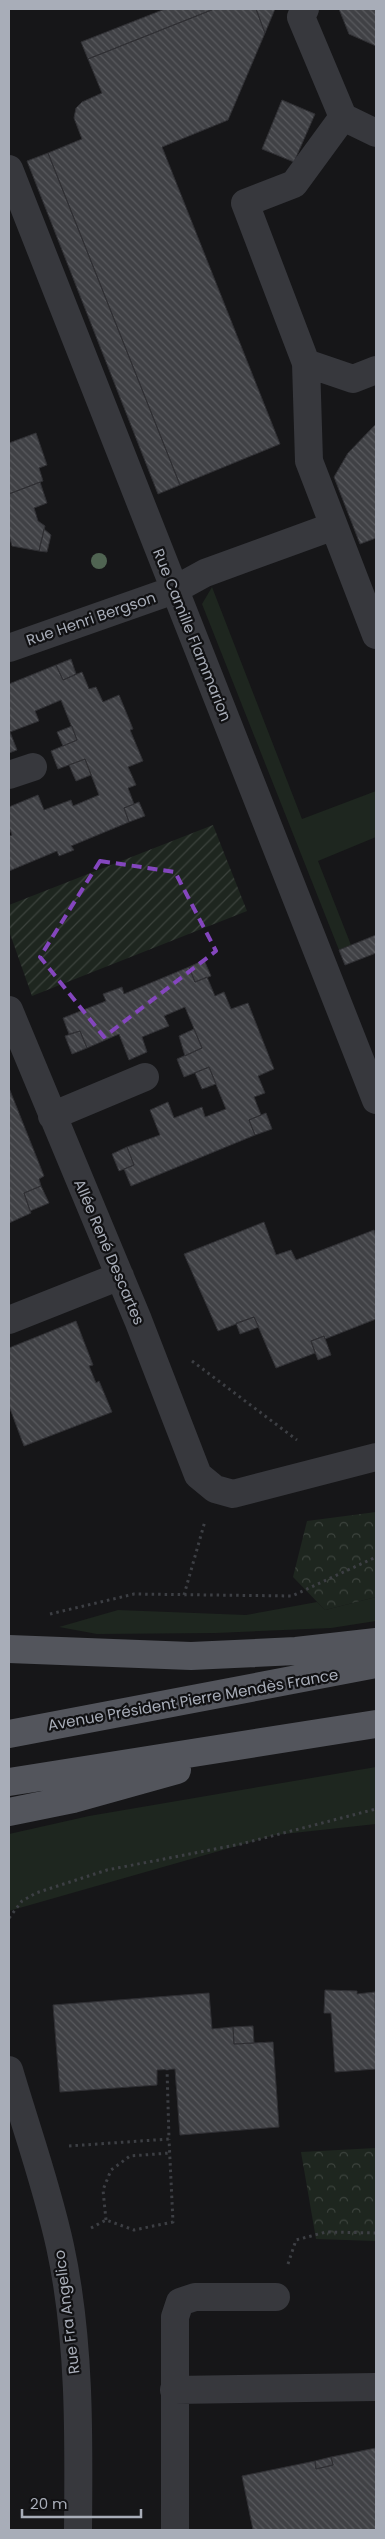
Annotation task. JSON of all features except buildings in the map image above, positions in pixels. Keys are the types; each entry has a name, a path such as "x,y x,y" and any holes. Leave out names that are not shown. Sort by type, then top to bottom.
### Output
{"main road":[{"path":"9,1649 191,1656 296,1650 376,1642"},
{"name":"Avenue Président Pierre Mendès France","path":"9,1734 376,1664"},
{"path":"9,1782 376,1724"},
{"path":"9,1812 73,1799 308,1734"}],"street":[{"path":"305,9 301,17 343,117 376,133"},
{"path":"343,117 294,184 245,203 306,363 309,461 376,634"},
{"name":"Rue Camille Flammarion","path":"9,170 376,1100"},
{"path":"306,363 353,380 376,370"},
{"name":"Rue Henri Bergson","path":"9,648 174,590 205,573 334,526"},
{"name":"Allée René Descartes","path":"9,1011 120,1276 198,1475 215,1489"},
{"path":"52,1116 145,1077"},
{"path":"9,1320 120,1276"},
{"path":"215,1489 233,1494 376,1457"},
{"name":"Rue Fra Angelico","path":"9,2070 60,2245 66,2284 76,2377 78,2530"},
{"path":"175,2530 175,2317 180,2302 195,2297 276,2297"},
{"path":"174,2390 376,2387"}],"path":[{"path":"185,1356 335,1469"},
{"path":"184,1595 215,1489"},
{"path":"44,1616 134,1594 292,1596 376,1557"},
{"path":"9,1918 22,1900 36,1893 107,1870 241,1844 376,1809"},
{"path":"60,2245 106,2220 134,2230 173,2222 168,2139 167,2069"},
{"path":"33,2149 168,2139"},
{"path":"106,2220 103,2190 112,2170 130,2156 170,2152"},
{"path":"276,2297 296,2240 326,2232 376,2233"}],"highlighted area":[{"path":"100,861 175,872 216,951 104,1037 40,957"}],"green space":[{"path":"212,587 302,819 376,791 376,837 318,861 351,945 339,950 202,604"},
{"path":"213,825 247,911 32,996 9,931 9,905"},
{"path":"376,1512 376,1597 325,1610 293,1577 307,1521"},
{"path":"376,1597 376,1621 331,1628 216,1633 97,1634 59,1627 118,1610 246,1615 317,1602 325,1610"},
{"path":"376,1767 376,1824 275,1835 9,1911 9,1834 89,1816"},
{"path":"376,2148 376,2241 316,2239 301,2152"}]}
